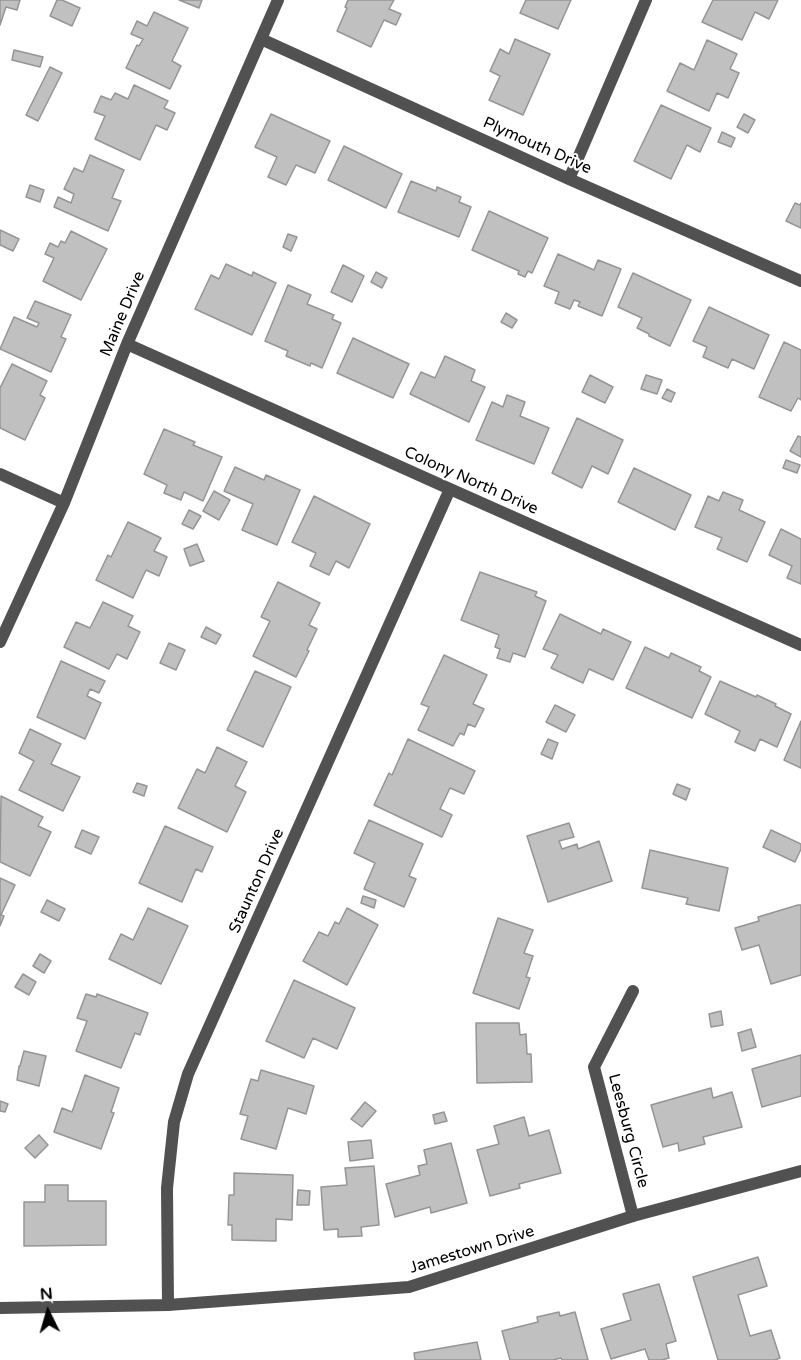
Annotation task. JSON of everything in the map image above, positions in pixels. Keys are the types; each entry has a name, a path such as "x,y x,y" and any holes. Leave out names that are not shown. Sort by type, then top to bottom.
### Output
{"street":[{"name":"Maine Drive","path":"0,642 64,503 127,344 278,0"},
{"path":"569,179 646,0"},
{"name":"Plymouth Drive","path":"261,39 801,281"},
{"name":"Colony North Drive","path":"127,344 801,645"},
{"path":"0,474 64,503"},
{"name":"Staunton Drive","path":"168,1305 167,1188 174,1122 188,1074 450,489"},
{"name":"Leesburg Circle","path":"633,991 594,1067 633,1216"},
{"name":"Jamestown Drive","path":"0,1308 168,1305 410,1287 633,1216 801,1171"}],"building":[{"path":"0,0 20,0 17,10 6,7 0,25"},
{"path":"57,0 80,8 72,26 50,16"},
{"path":"179,0 202,0 199,8"},
{"path":"348,0 394,0 389,9 401,14 396,25 384,20 371,47 337,31"},
{"path":"526,0 571,0 558,29 520,13"},
{"path":"713,0 778,0 769,19 755,12 742,40 702,22"},
{"path":"154,12 188,28 172,61 181,66 170,89 126,68 137,45 139,46 143,39 131,34 137,21 147,26"},
{"path":"515,39 550,54 523,115 489,100 500,76 490,71 500,49 509,54"},
{"path":"707,40 737,54 730,69 739,73 728,98 717,93 709,111 667,91 680,63 694,70"},
{"path":"14,50 43,57 40,67 12,60"},
{"path":"50,67 62,73 38,121 26,115"},
{"path":"134,85 168,101 164,108 175,113 167,130 156,125 140,160 95,139 105,116 94,112 101,96 111,100 115,93 128,99"},
{"path":"661,105 711,128 700,152 687,145 671,179 634,161"},
{"path":"271,114 330,141 315,173 296,165 286,185 268,177 277,157 255,147"},
{"path":"744,114 755,120 748,133 737,127"},
{"path":"722,132 735,138 731,147 718,142"},
{"path":"344,146 402,174 386,208 328,180"},
{"path":"90,155 124,170 112,198 121,201 108,231 54,207 58,197 71,203 74,194 64,189 74,168 83,172"},
{"path":"411,181 436,191 437,187 461,197 459,202 471,207 459,237 398,212"},
{"path":"30,185 44,190 40,202 26,197"},
{"path":"795,203 800,205 801,203 801,228 786,221"},
{"path":"489,211 548,238 532,273 528,271 525,277 518,274 519,271 472,250"},
{"path":"0,230 19,239 13,251 0,245"},
{"path":"71,231 107,249 81,300 43,281 54,258 45,254 50,243 58,247 61,241 65,243"},
{"path":"288,234 297,237 291,251 283,247"},
{"path":"558,254 594,270 598,260 621,269 602,316 578,306 580,302 574,300 570,309 555,303 559,292 544,286"},
{"path":"226,264 252,276 253,272 276,283 252,335 195,309 211,275 219,279"},
{"path":"343,265 364,276 352,302 331,292"},
{"path":"376,272 387,278 382,288 371,282"},
{"path":"633,273 691,300 670,346 637,328 642,318 618,307"},
{"path":"288,285 311,295 307,304 334,315 332,319 341,323 322,368 311,363 310,366 286,356 288,351 265,341"},
{"path":"35,301 71,315 61,337 66,339 51,372 0,349 14,317 37,327 39,323 27,318"},
{"path":"709,307 769,335 754,369 732,359 728,368 703,357 707,347 693,341"},
{"path":"506,313 517,320 512,328 501,322"},
{"path":"353,338 409,364 393,398 337,373"},
{"path":"784,342 801,350 801,400 798,398 791,411 759,397"},
{"path":"445,356 475,370 471,381 485,387 469,422 410,394 421,372 435,378"},
{"path":"12,364 47,381 40,395 45,398 25,440 0,428 0,388"},
{"path":"590,375 613,387 605,403 582,392"},
{"path":"646,375 662,380 657,394 641,389"},
{"path":"667,389 675,393 671,402 662,398"},
{"path":"507,395 525,402 520,416 549,428 534,464 476,440 492,402 503,407"},
{"path":"577,418 623,440 608,474 592,466 582,488 552,473"},
{"path":"164,429 195,442 193,445 222,457 203,501 184,492 181,500 164,493 167,485 144,474"},
{"path":"798,436 801,437 801,457 790,451"},
{"path":"786,460 800,465 797,473 783,468"},
{"path":"235,467 264,480 266,475 300,490 277,545 242,530 253,504 224,491"},
{"path":"634,468 691,495 675,530 618,502"},
{"path":"214,491 230,500 219,520 203,511"},
{"path":"723,492 743,500 739,510 765,522 747,562 717,549 722,538 695,527 708,496 719,501"},
{"path":"314,496 370,524 349,568 336,561 329,575 310,566 316,553 292,542"},
{"path":"189,510 201,516 193,529 182,524"},
{"path":"128,522 161,538 154,551 167,557 159,576 146,570 133,598 96,580 108,555 111,557"},
{"path":"781,529 801,539 801,584 787,578 792,566 769,555"},
{"path":"197,544 204,561 190,566 184,549"},
{"path":"480,572 537,592 535,596 546,601 525,657 513,653 510,662 497,658 500,649 495,647 499,635 461,620"},
{"path":"278,582 320,603 309,625 317,629 296,677 253,656 270,621 261,617"},
{"path":"103,602 133,616 128,626 140,632 127,659 117,654 109,669 64,647 76,622 90,628"},
{"path":"560,614 601,634 603,629 631,642 613,680 589,669 583,683 551,668 558,655 543,649"},
{"path":"206,627 221,635 216,644 201,637"},
{"path":"169,643 185,650 176,670 160,663"},
{"path":"645,647 669,658 671,653 701,667 699,671 711,677 692,718 626,688"},
{"path":"444,655 487,675 473,704 484,709 475,727 468,724 464,735 460,733 453,746 418,730 429,707 421,704"},
{"path":"61,661 105,681 99,693 90,689 87,696 101,703 85,739 37,717"},
{"path":"255,671 291,687 263,747 227,730"},
{"path":"720,681 756,697 757,695 791,714 777,747 760,739 755,751 735,742 740,731 705,714"},
{"path":"555,705 575,715 566,732 546,722"},
{"path":"801,721 801,768 784,760"},
{"path":"30,729 61,744 51,764 80,777 63,811 19,790 34,761 19,753"},
{"path":"408,739 475,771 464,794 450,788 440,809 452,815 442,837 374,805 389,773 392,775"},
{"path":"548,739 558,743 552,759 541,754"},
{"path":"217,747 247,762 235,786 246,792 227,832 178,808 197,769 205,773"},
{"path":"137,783 147,786 144,796 133,792"},
{"path":"677,784 690,789 686,800 673,794"},
{"path":"1,796 43,817 38,826 51,832 30,876 0,862"},
{"path":"369,820 423,844 409,876 416,879 404,907 364,889 375,863 354,853"},
{"path":"569,823 574,837 559,841 562,849 577,844 578,849 599,841 612,881 548,902 527,836"},
{"path":"165,826 213,847 202,872 196,869 182,902 139,883"},
{"path":"82,830 99,837 91,854 75,847"},
{"path":"771,830 801,844 795,862 763,847"},
{"path":"650,850 728,868 719,911 686,904 688,898 642,888"},
{"path":"0,878 15,885 1,915 4,916 0,926"},
{"path":"363,896 376,900 374,908 361,903"},
{"path":"47,900 65,909 59,921 41,912"},
{"path":"801,905 801,975 771,984 759,945 742,950 735,928 759,921 758,917"},
{"path":"148,908 188,926 161,984 109,959 121,934 133,940"},
{"path":"347,908 378,925 347,985 303,961 319,932 328,936 335,922 339,924"},
{"path":"498,918 533,930 524,953 533,956 526,977 530,978 519,1009 473,993"},
{"path":"40,954 51,961 44,973 33,966"},
{"path":"23,974 36,982 29,995 15,987"},
{"path":"294,980 355,1008 337,1049 313,1038 304,1058 266,1041"},
{"path":"86,994 96,997 97,994 148,1013 140,1035 135,1033 121,1068 76,1051 87,1021 77,1018"},
{"path":"721,1011 723,1025 711,1027 709,1014"},
{"path":"476,1023 519,1023 520,1035 526,1034 527,1054 531,1054 532,1082 477,1083"},
{"path":"751,1029 756,1047 742,1051 738,1033"},
{"path":"24,1051 46,1056 39,1086 17,1080"},
{"path":"801,1055 801,1096 762,1107 752,1069"},
{"path":"261,1070 314,1086 306,1114 288,1108 276,1149 241,1139 248,1116 240,1114 251,1079 258,1081"},
{"path":"85,1075 119,1088 111,1112 114,1113 101,1149 54,1132 62,1108 72,1112"},
{"path":"711,1088 713,1098 732,1092 742,1127 703,1137 705,1144 679,1151 678,1143 663,1147 651,1105"},
{"path":"0,1101 8,1104 5,1112 0,1111"},
{"path":"365,1102 376,1111 362,1127 351,1119"},
{"path":"444,1112 447,1121 435,1124 433,1115"},
{"path":"524,1117 529,1136 549,1130 561,1173 519,1184 520,1188 490,1196 477,1150 499,1144 494,1126"},
{"path":"39,1135 48,1145 35,1158 25,1148"},
{"path":"371,1140 373,1158 350,1161 348,1142"},
{"path":"451,1143 467,1203 431,1213 430,1207 395,1217 386,1184 420,1175 418,1166 427,1164 424,1150"},
{"path":"374,1166 379,1225 361,1227 362,1236 338,1237 338,1229 324,1230 321,1187 347,1185 345,1168"},
{"path":"234,1173 293,1175 292,1220 276,1219 276,1241 232,1240 232,1225 228,1225 229,1195 234,1195"},
{"path":"45,1185 68,1185 68,1201 106,1201 106,1245 24,1246 24,1202 45,1202"},
{"path":"298,1190 310,1191 309,1205 297,1205"},
{"path":"758,1257 767,1286 738,1295 750,1336 771,1330 780,1358 775,1360 718,1360 693,1277"},
{"path":"659,1284 676,1341 666,1344 669,1358 649,1360 645,1349 611,1359 601,1329 631,1320 623,1294"},
{"path":"559,1312 560,1316 575,1312 588,1360 562,1360 561,1358 510,1360 502,1331 538,1322 537,1317"},
{"path":"477,1342 481,1360 415,1360 414,1353"}]}
